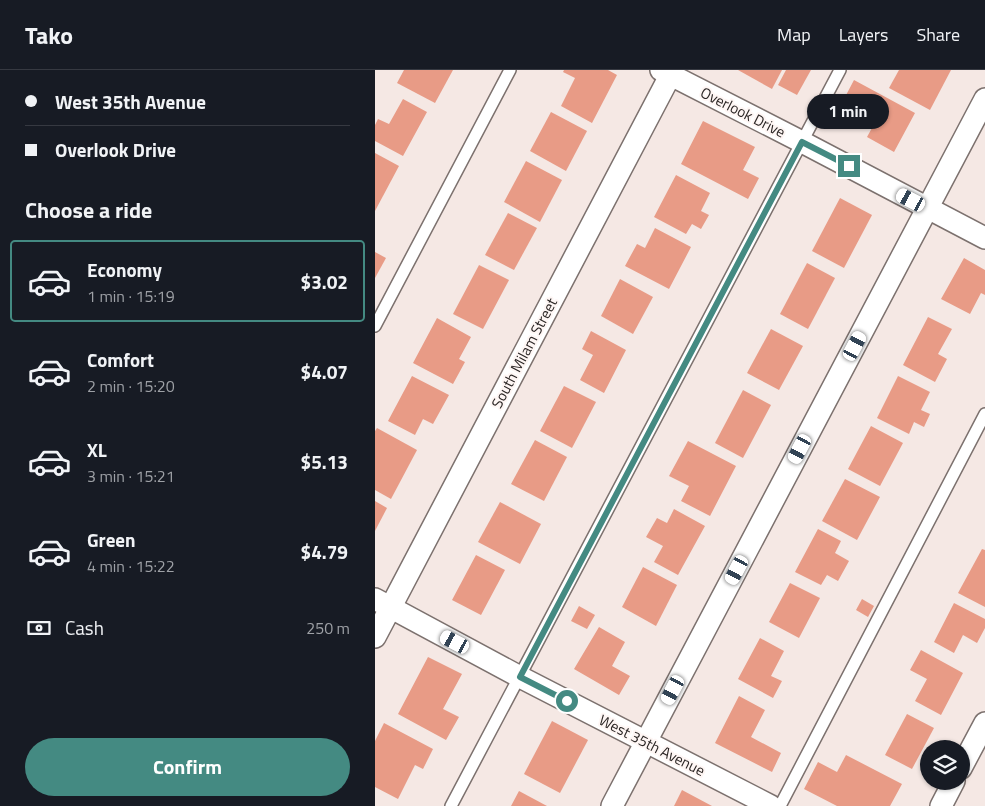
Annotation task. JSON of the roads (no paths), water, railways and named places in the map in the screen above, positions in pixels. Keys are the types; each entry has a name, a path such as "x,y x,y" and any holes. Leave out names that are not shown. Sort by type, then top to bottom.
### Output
{"street":[{"name":"Overlook Drive","path":"668,72 985,238"},
{"name":"South Milam Street","path":"375,637 383,604 668,72"},
{"path":"612,806 985,99"},
{"name":"West 35th Avenue","path":"383,604 771,806"},
{"path":"970,751 985,723"},
{"path":"941,806 949,790"}],"lane":[{"path":"375,326 510,70"},
{"path":"451,806 840,70"},
{"path":"780,806 985,414"}]}
